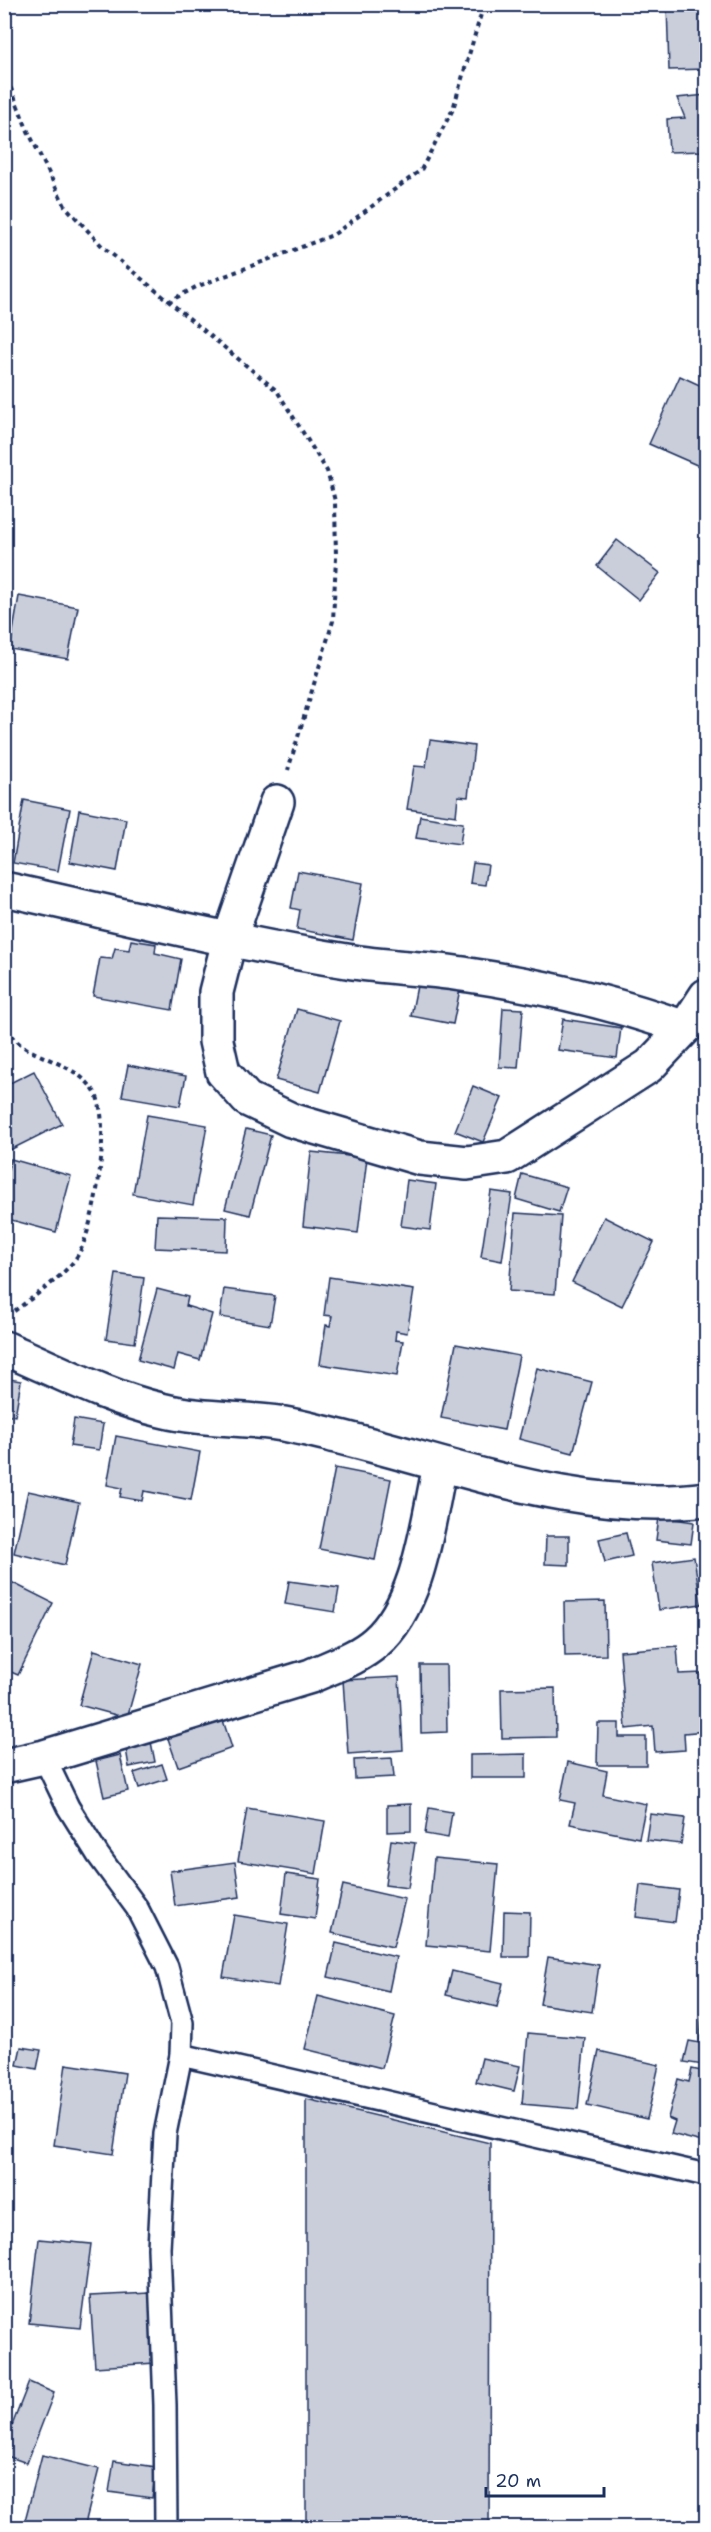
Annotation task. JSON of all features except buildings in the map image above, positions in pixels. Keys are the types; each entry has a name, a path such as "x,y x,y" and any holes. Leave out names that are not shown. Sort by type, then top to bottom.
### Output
{"street":[{"path":"277,802 229,941 216,992 216,1041 223,1071 247,1099 291,1120 420,1158 467,1163 507,1157 649,1066 686,1028 706,996"},
{"path":"4,889 229,941 349,962 467,974 541,987 632,1009 686,1028"},
{"path":"7,1332 67,1378 162,1411 272,1422 336,1436 440,1466 600,1498 623,1501 706,1499"},
{"path":"4,1766 44,1757 310,1676 350,1659 376,1642 400,1616 407,1597 421,1550 440,1466"}],"lane":[{"path":"44,1757 68,1807 98,1855 137,1908 166,1967 182,2023 181,2055 165,2134 159,2247 165,2405 166,2528"},
{"path":"181,2055 706,2175"}],"path":[{"path":"4,27 9,4"},
{"path":"168,302 196,287 333,236 421,170 453,109 484,4"},
{"path":"627,4 654,10"},
{"path":"4,71 27,129 65,206 102,246 277,391 327,471 335,501 336,558 333,621 277,802"},
{"path":"4,1029 22,1045 75,1074 94,1091 101,1118 98,1186 87,1235 81,1250 7,1332"},
{"path":"700,1913 706,1866"}]}
